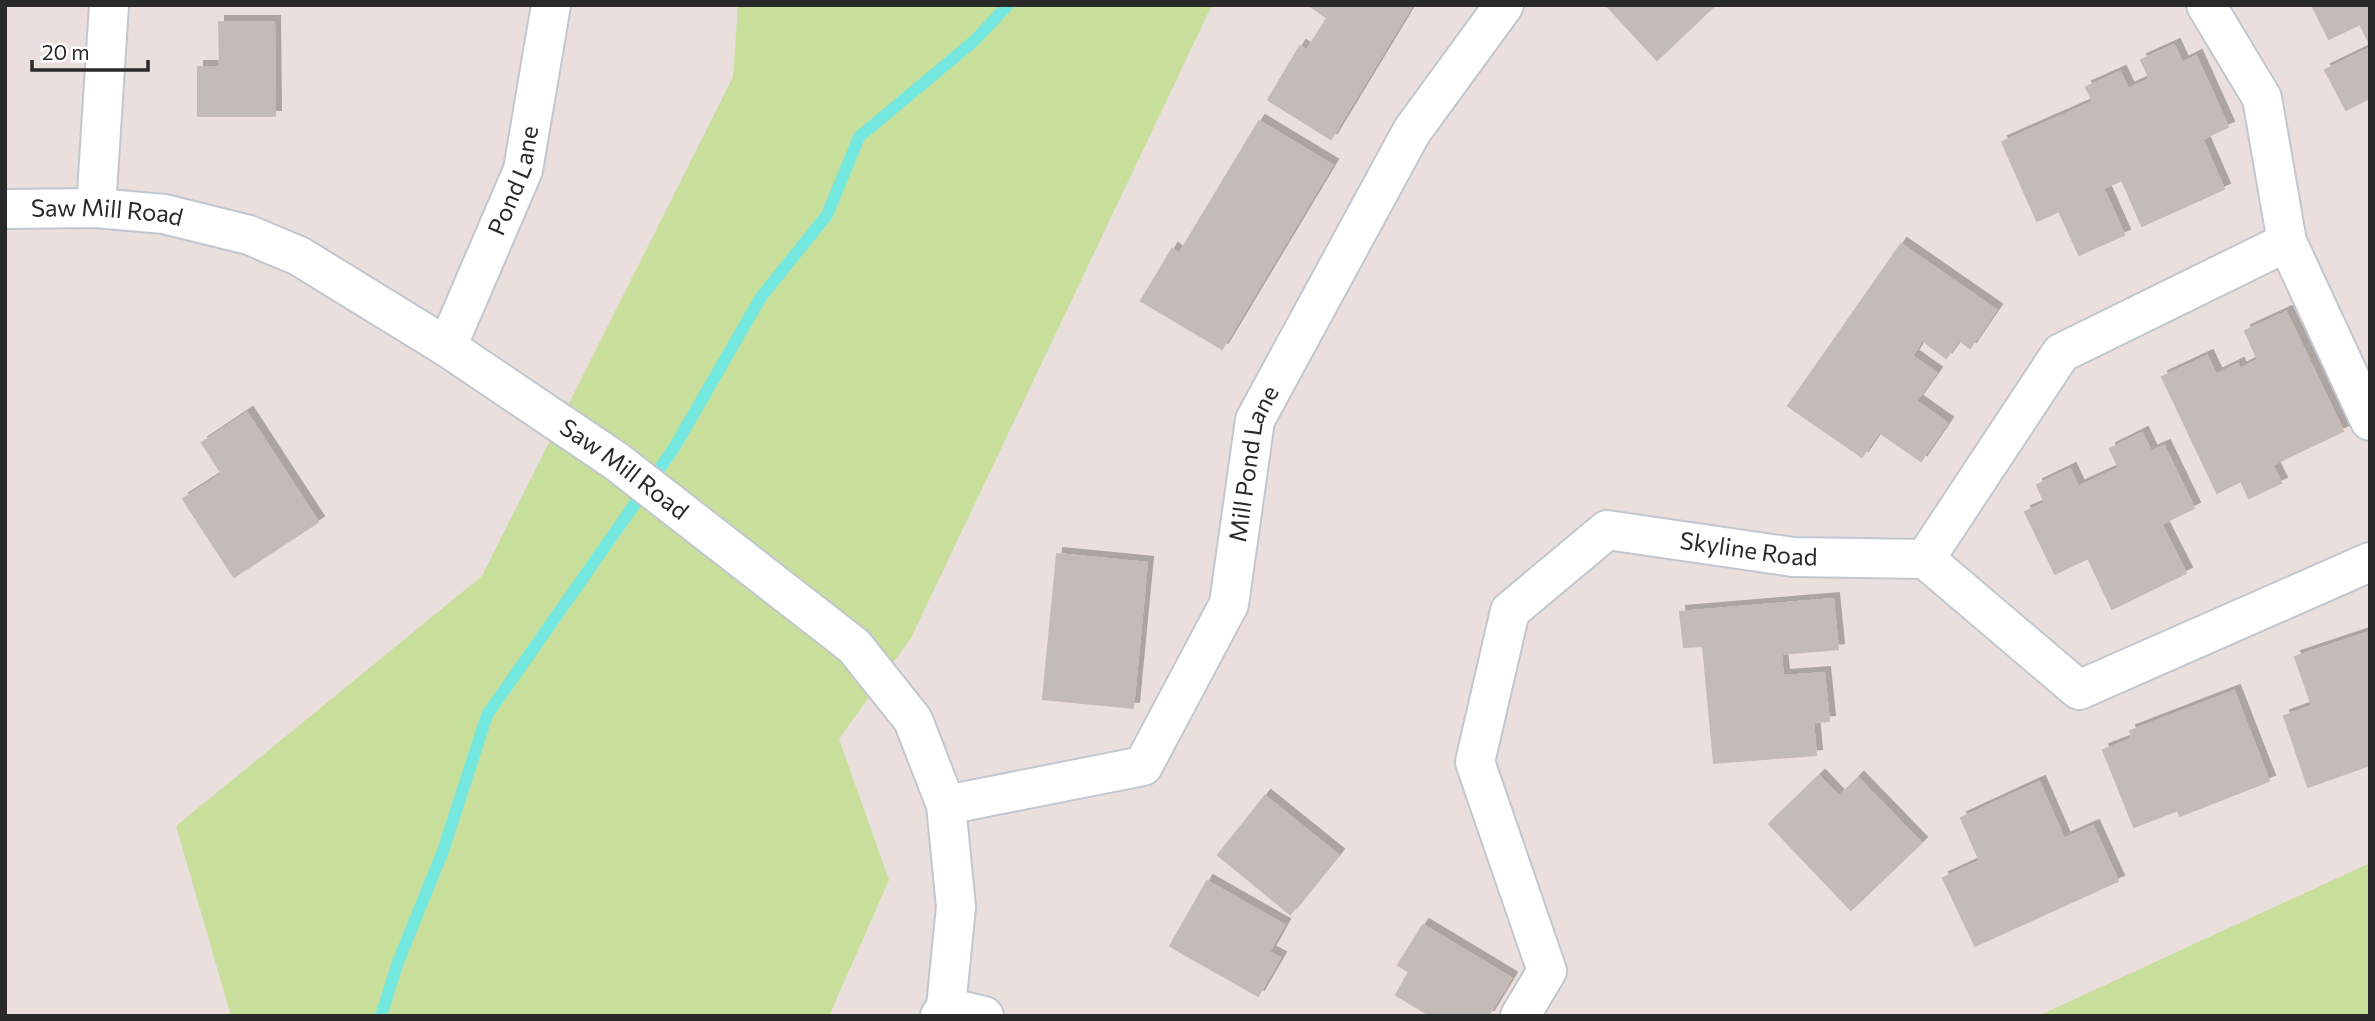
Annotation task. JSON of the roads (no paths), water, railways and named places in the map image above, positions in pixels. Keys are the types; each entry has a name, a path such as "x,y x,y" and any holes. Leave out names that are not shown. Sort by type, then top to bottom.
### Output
{"street":[{"path":"96,208 109,5"},
{"name":"Pond Lane","path":"447,347 523,170 551,5"},
{"name":"Mill Pond Lane","path":"946,805 1143,766 1229,604 1255,420 1412,131 1504,5"},
{"path":"2206,5 2262,98 2287,242 2370,421"},
{"name":"Saw Mill Road","path":"5,209 96,208 164,214 202,221 273,244 299,256 447,347 616,461 854,646 913,720 946,805 956,907 943,1011"},
{"path":"2287,242 2061,353 1925,559 2079,690 2370,562"},
{"name":"Skyline Road","path":"1520,1016 1547,971 1475,762 1510,611 1607,530 1793,557 1925,559"},
{"path":"943,1011 984,1016"}],"waterway":[{"path":"381,1016 398,962 443,851 487,715 674,448 761,297 827,215 859,137 974,41 1008,5"}]}
